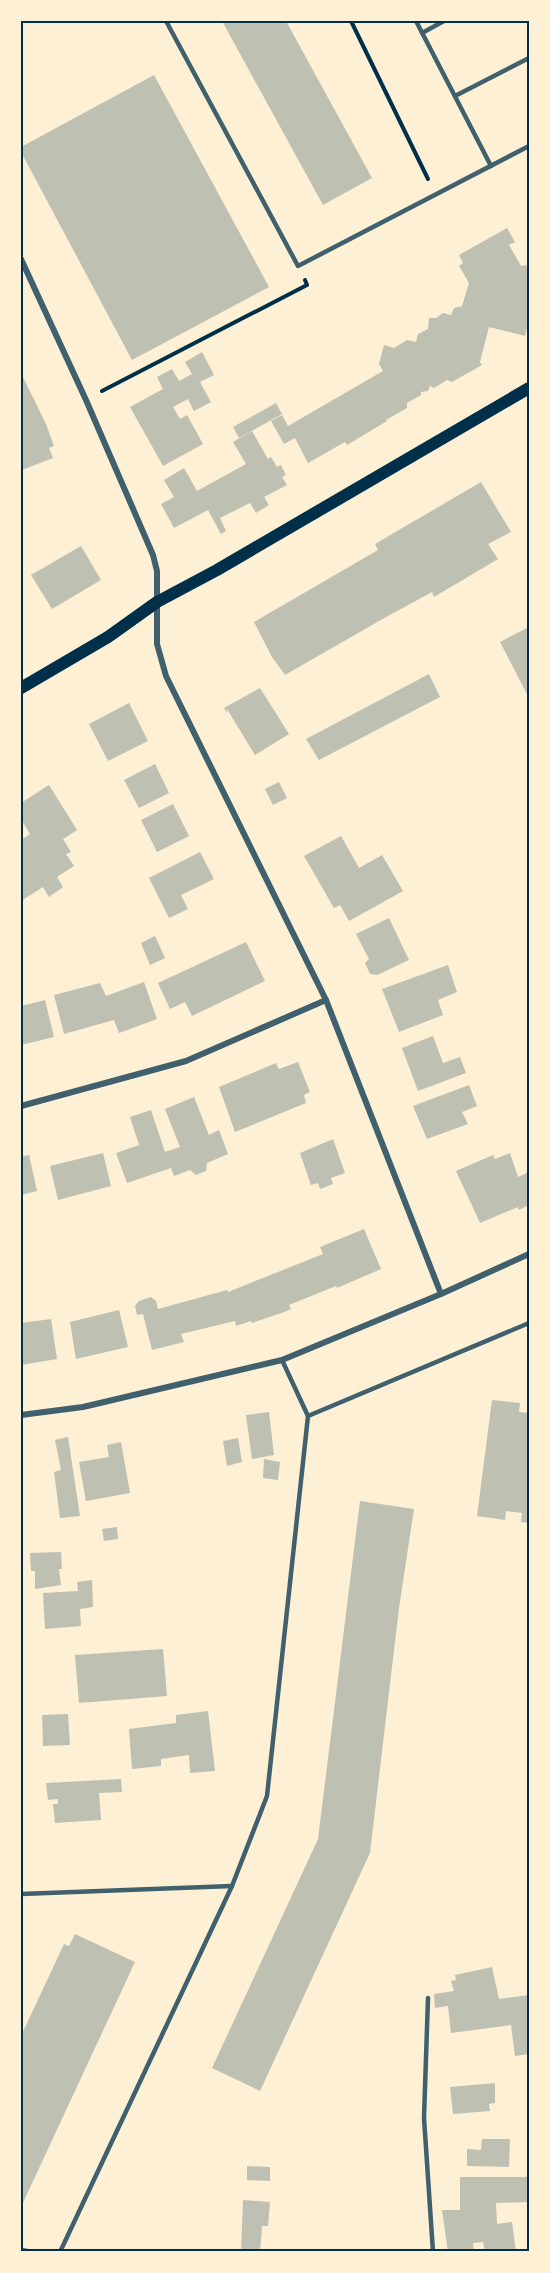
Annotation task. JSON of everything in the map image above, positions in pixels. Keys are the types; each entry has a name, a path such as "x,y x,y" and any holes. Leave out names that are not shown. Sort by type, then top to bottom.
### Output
{"main road":[{"path":"21,688 108,637 157,602 217,570 529,388"}],"street":[{"path":"21,260 86,400 153,555 157,571 157,644 166,676 326,1000 441,1294"},
{"path":"21,1106 186,1061 326,1000"},
{"path":"21,1415 83,1407 282,1360 441,1294 529,1254"}],"lane":[{"path":"166,21 298,266 529,146"},
{"path":"416,21 491,166"},
{"path":"422,33 444,21"},
{"path":"455,96 529,58"},
{"path":"308,1416 529,1323"},
{"path":"60,2252 232,1886 267,1796 308,1416 282,1360"},
{"path":"21,1894 232,1886"},
{"path":"428,1998 424,2118 433,2252"},
{"path":"21,2250 33,2252"}],"path":[{"path":"351,21 436,194"},
{"path":"86,400 307,285 298,266"}],"building":[{"path":"222,21 286,21 372,178 323,205"},
{"path":"154,75 269,287 132,360 21,152 21,147"},
{"path":"507,228 515,242 509,245 521,266 525,265 529,268 529,321 525,336 489,327 480,362 482,365 452,382 447,380 434,388 430,386 428,391 421,392 421,395 407,403 407,408 387,421 347,445 345,442 308,463 295,438 284,444 271,421 282,415 288,426 383,371 379,364 384,345 394,348 407,340 416,342 418,334 428,329 429,318 436,318 443,313 451,315 454,308 462,306 469,283 459,266 463,263 459,255"},
{"path":"202,352 214,375 200,382 211,402 194,411 188,399 173,407 180,419 187,415 203,444 163,466 130,407 163,389 157,377 172,369 179,381 192,374 185,362"},
{"path":"21,373 54,446 49,448 53,458 22,470"},
{"path":"276,403 282,414 239,438 233,427"},
{"path":"252,431 268,459 271,457 277,467 281,465 286,475 282,477 287,485 264,497 269,505 256,513 250,503 220,518 226,531 221,534 208,510 174,528 161,504 174,497 164,480 184,468 197,491 246,464 233,442"},
{"path":"481,482 511,532 488,544 498,559 434,597 432,592 285,675 272,657 254,622 378,550 375,544"},
{"path":"81,546 101,580 52,609 31,575"},
{"path":"529,627 529,698 500,642"},
{"path":"429,674 440,697 319,760 306,739"},
{"path":"260,688 289,734 255,755 227,709 227,713 224,708"},
{"path":"129,703 148,741 108,761 89,724"},
{"path":"155,764 169,793 139,808 124,780"},
{"path":"279,782 287,798 273,805 265,789"},
{"path":"49,785 77,830 63,839 71,852 66,854 74,866 57,877 63,887 49,897 43,887 21,901 21,840 30,834 21,819 21,803"},
{"path":"173,804 189,836 157,852 141,820"},
{"path":"341,836 359,868 382,855 403,891 349,921 340,905 334,908 304,856"},
{"path":"200,852 214,879 181,895 188,909 169,918 149,878"},
{"path":"389,918 409,960 377,975 370,974 365,963 369,959 356,934"},
{"path":"155,936 165,958 150,965 141,943"},
{"path":"246,942 265,981 192,1016 185,1002 170,1009 158,983"},
{"path":"448,965 457,992 438,1000 443,1015 399,1032 382,989"},
{"path":"144,982 157,1019 119,1033 114,1020 64,1034 54,995 100,983 106,996"},
{"path":"45,1000 54,1037 21,1045 21,1006"},
{"path":"433,1036 443,1063 460,1057 466,1073 418,1091 402,1048"},
{"path":"298,1062 310,1092 304,1095 306,1103 235,1132 219,1087 276,1063 279,1069"},
{"path":"469,1085 477,1106 462,1112 468,1124 427,1139 413,1106"},
{"path":"194,1097 209,1135 219,1130 228,1154 207,1163 206,1171 196,1175 190,1170 174,1176 171,1168 127,1183 116,1153 139,1145 130,1117 151,1110 165,1152 180,1147 165,1109"},
{"path":"333,1139 345,1173 331,1178 333,1184 320,1189 318,1183 311,1185 300,1153"},
{"path":"103,1153 111,1186 58,1200 50,1166"},
{"path":"510,1153 518,1177 529,1172 529,1205 519,1210 518,1207 480,1223 456,1171 493,1155 495,1159"},
{"path":"29,1155 37,1191 21,1195 21,1157"},
{"path":"364,1229 381,1269 289,1305 291,1309 287,1311 252,1323 251,1321 236,1326 235,1321 181,1334 184,1342 152,1350 143,1314 137,1315 135,1306 139,1301 151,1297 156,1301 158,1309 227,1290 228,1292 323,1254 320,1247"},
{"path":"119,1310 128,1347 76,1359 70,1322"},
{"path":"51,1319 57,1359 21,1365 21,1323"},
{"path":"492,1400 520,1403 519,1412 529,1413 529,1523 521,1522 522,1513 506,1511 505,1520 477,1516"},
{"path":"269,1412 274,1455 252,1459 246,1415"},
{"path":"68,1437 80,1516 60,1518 54,1472 61,1470 55,1440"},
{"path":"238,1438 242,1462 227,1466 223,1441"},
{"path":"121,1442 130,1493 86,1501 79,1462 109,1457 107,1445"},
{"path":"264,1459 280,1462 278,1480 263,1478"},
{"path":"360,1501 414,1509 399,1608 370,1853 260,2091 212,2068 318,1839"},
{"path":"117,1527 118,1539 104,1541 102,1529"},
{"path":"61,1552 62,1569 59,1569 61,1585 35,1589 35,1571 31,1571 30,1553"},
{"path":"92,1580 93,1607 80,1609 81,1626 45,1629 43,1593 78,1591 77,1582"},
{"path":"163,1649 167,1696 79,1703 75,1655"},
{"path":"208,1711 215,1771 190,1773 189,1755 161,1759 161,1766 132,1769 129,1729 176,1723 176,1715"},
{"path":"68,1714 70,1745 43,1746 42,1715"},
{"path":"121,1779 122,1792 99,1793 101,1820 55,1823 53,1804 58,1804 58,1799 48,1800 46,1783"},
{"path":"75,1934 135,1962 21,2207 21,2036 64,1944 69,1946"},
{"path":"492,1967 499,1999 529,1995 529,2054 515,2056 511,2025 451,2033 448,2006 435,2008 434,1994 454,1991 451,1981 456,1980 455,1975"},
{"path":"495,2083 495,2103 489,2104 490,2111 453,2114 450,2087"},
{"path":"482,2139 510,2139 509,2167 467,2166 467,2149 481,2150"},
{"path":"247,2166 270,2167 270,2181 247,2180"},
{"path":"460,2177 529,2177 529,2202 496,2203 497,2224 512,2222 516,2252 485,2252 483,2242 473,2243 474,2252 448,2252 442,2210 460,2210"},
{"path":"243,2200 270,2202 268,2226 262,2226 260,2252 241,2252"}]}
